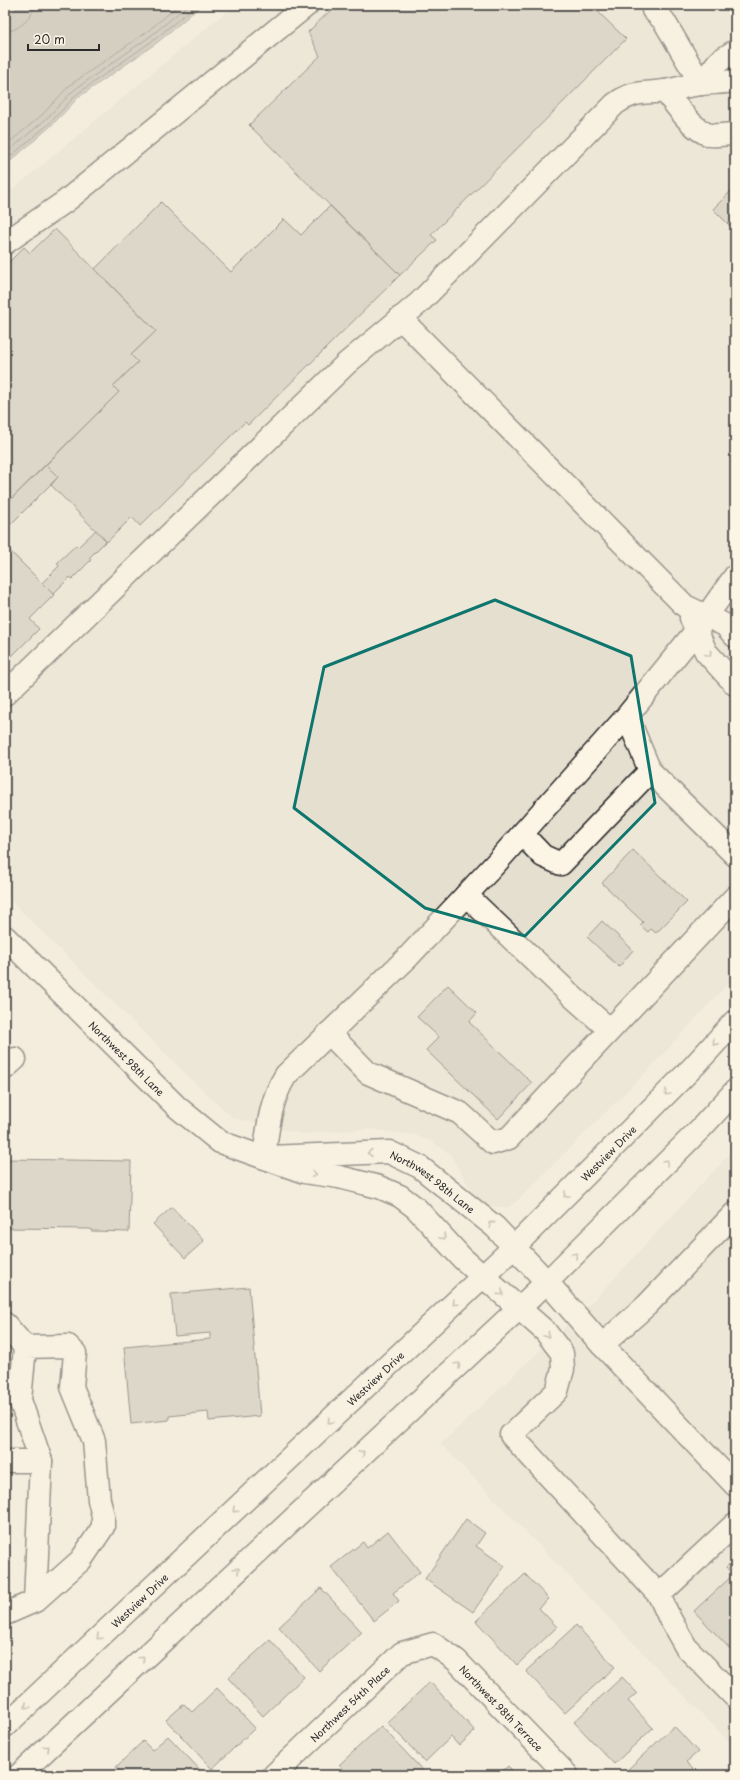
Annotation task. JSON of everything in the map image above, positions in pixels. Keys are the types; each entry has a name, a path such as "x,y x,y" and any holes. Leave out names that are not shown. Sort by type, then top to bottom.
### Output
{"street":[{"path":"5,243 66,201 308,5"},
{"path":"658,5 654,10 664,21 701,84"},
{"path":"701,84 719,61 735,51"},
{"path":"5,694 347,363 419,303 615,104 626,96 735,80"},
{"path":"665,91 694,125 701,130 710,135 735,134"},
{"path":"400,318 685,606 701,624 706,652 735,684"},
{"path":"264,1157 271,1109 278,1088 286,1075 409,956 522,834 627,716 701,624 735,576"},
{"path":"701,624 726,626 735,636"},
{"path":"627,716 650,771 735,855"},
{"path":"522,834 543,856 561,864 650,771"},
{"path":"466,894 574,998 610,1030"},
{"path":"329,1033 368,1073 460,1114 493,1143 509,1138 735,897"},
{"name":"Northwest 98th Lane","path":"5,937 176,1108 220,1142 304,1172 340,1177 379,1187 400,1196 416,1208 462,1258 518,1309 545,1331 562,1353 563,1370 557,1391 511,1435 659,1595"},
{"name":"Westview Drive","path":"5,1726 514,1247 694,1065 735,1021"},
{"path":"19,1775 547,1282 702,1127 735,1091"},
{"name":"Northwest 98th Lane","path":"264,1157 307,1154 389,1152 420,1167 495,1227 547,1282 602,1345 735,1485"},
{"path":"602,1345 647,1305 735,1213"},
{"path":"5,1324 24,1347 20,1400 41,1461 35,1602"},
{"path":"5,1614 35,1602 81,1560 103,1527 94,1441 72,1387 75,1353 68,1346 24,1347"},
{"path":"5,1461 41,1461"},
{"path":"735,1524 659,1595 670,1619 686,1647 735,1697"},
{"name":"Northwest 54th Place","path":"274,1775 402,1653 433,1644"},
{"name":"Northwest 98th Terrace","path":"433,1644 456,1660 567,1775"}],"highlighted area":[{"path":"495,600 631,656 655,803 525,936 425,908 294,808 324,667"}],"shaded area":[{"path":"234,5 735,5 735,976 650,1068 517,1201 508,1207 497,1207 486,1204 476,1198 450,1154 433,1142 415,1135 367,1129 302,1134 233,1118 195,1083 5,895 5,196"},
{"path":"735,1148 735,1748 441,1444 599,1295"}],"water":[{"path":"21,5 202,5 158,42 79,97 52,125 5,166 5,18"}],"building":[{"path":"336,5 591,5 626,39 431,235 437,240 400,275 249,125 320,56 308,32"},
{"path":"735,187 735,231 713,209"},
{"path":"161,202 231,272 284,219 301,235 330,206 400,275 248,425 245,422 140,526 132,517 107,542 51,485 58,477 46,465 119,392 113,386 138,362 131,355 156,331 95,269"},
{"path":"55,229 156,331 131,355 138,362 113,386 119,392 5,505 5,266 24,247 30,253"},
{"path":"46,465 58,477 5,530 5,505"},
{"path":"96,530 106,541 89,558 91,560 72,579 70,577 53,594 42,583 59,566 57,563 76,545 78,547"},
{"path":"5,546 54,595 30,619 39,629 5,663"},
{"path":"633,850 687,902 656,933 651,929 648,932 640,925 643,922 602,883"},
{"path":"602,921 633,950 619,967 587,937"},
{"path":"448,985 477,1013 469,1022 532,1083 498,1119 426,1050 439,1037 417,1017"},
{"path":"5,1159 131,1161 129,1232 91,1231 91,1229 5,1228"},
{"path":"172,1207 204,1241 185,1258 153,1224"},
{"path":"249,1287 260,1416 209,1421 208,1412 169,1416 169,1420 131,1424 124,1347 210,1339 210,1333 175,1336 171,1294"},
{"path":"466,1519 485,1533 476,1546 505,1566 473,1612 425,1579"},
{"path":"388,1531 420,1572 393,1593 399,1601 374,1621 331,1567 363,1542 367,1548"},
{"path":"735,1558 735,1654 694,1611 733,1575 726,1567"},
{"path":"525,1574 549,1599 539,1608 557,1627 517,1665 476,1621"},
{"path":"321,1588 362,1632 319,1671 279,1627"},
{"path":"576,1625 615,1667 565,1713 526,1671"},
{"path":"270,1640 304,1677 263,1716 228,1678"},
{"path":"622,1677 637,1693 628,1701 653,1728 614,1764 574,1722"},
{"path":"430,1682 475,1731 459,1746 451,1737 425,1762 387,1722"},
{"path":"217,1688 255,1728 212,1769 166,1720 184,1704 192,1712"},
{"path":"381,1726 427,1775 348,1775 339,1765"},
{"path":"674,1726 698,1752 686,1762 699,1775 626,1775 624,1773"},
{"path":"168,1736 205,1775 123,1775 116,1767 143,1741 152,1750"},
{"path":"508,1766 517,1775 498,1775"}]}
